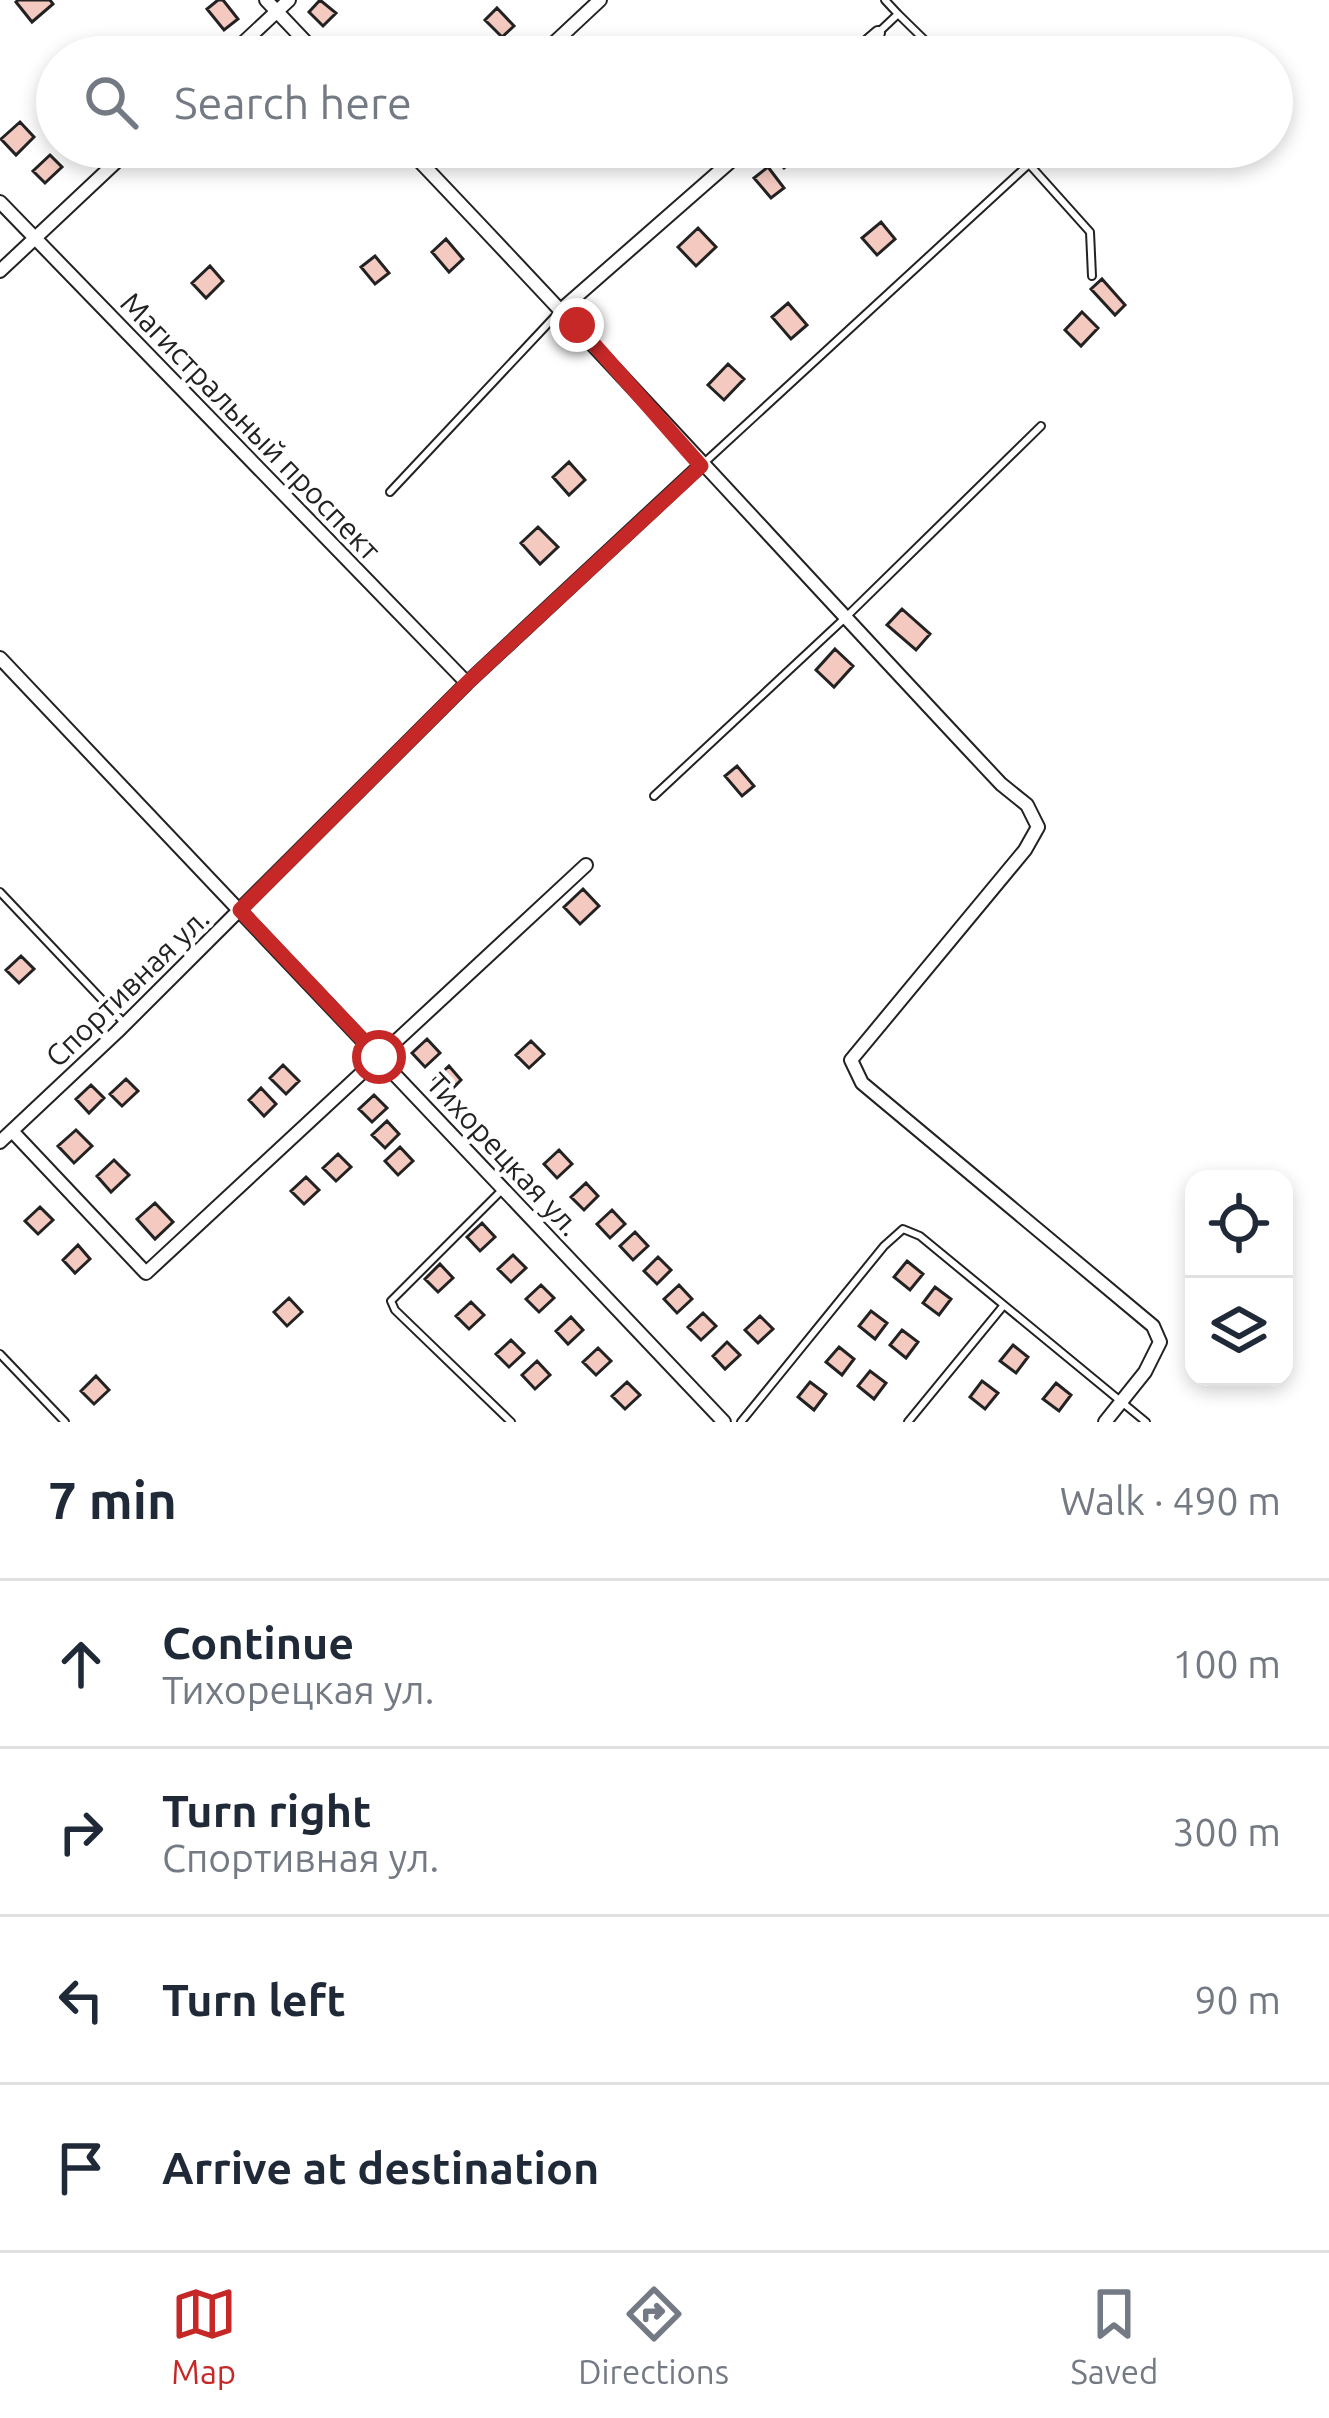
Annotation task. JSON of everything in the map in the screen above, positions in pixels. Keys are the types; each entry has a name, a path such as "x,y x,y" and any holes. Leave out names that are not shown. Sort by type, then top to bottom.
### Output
{"street":[{"path":"266,0 300,36"},
{"path":"250,36 289,0"},
{"path":"561,36 600,0"},
{"path":"874,36 878,33"},
{"path":"0,271 110,168"},
{"path":"427,168 1000,784 1027,805 1038,826 1025,850 851,1060 862,1083 1153,1326 1160,1342 1145,1372 1105,1422"},
{"path":"562,309 723,168"},
{"name":"Магистральный проспект","path":"0,202 467,683"},
{"name":"Спортивная ул.","path":"0,1142 467,683 701,466"},
{"name":"Тихорецкая ул.","path":"0,658 724,1422"},
{"path":"11,1131 146,1273 586,866"}],"lane":[{"path":"885,0 921,36"},
{"path":"878,33 898,14"},
{"path":"701,466 1025,168"},
{"path":"1033,168 1090,232 1092,276"},
{"path":"390,492 562,309"},
{"path":"654,796 845,619 1041,426"},
{"path":"0,892 125,1024"},
{"path":"0,1120 11,1131"},
{"path":"504,1188 391,1301 394,1310 511,1422"},
{"path":"741,1422 884,1246 903,1229 920,1236 1146,1422"},
{"path":"908,1422 1004,1305"},
{"path":"0,1354 65,1422"}],"building":[{"path":"18,0 50,0 53,4 32,22"},
{"path":"218,0 238,19 224,30 207,9"},
{"path":"320,0 336,13 323,26 309,12"},
{"path":"497,8 514,26 501,36 485,20"},
{"path":"20,122 34,137 16,155 1,139"},
{"path":"36,168 61,168 45,183 33,171"},
{"path":"769,168 784,188 771,198 754,178"},
{"path":"881,222 895,239 877,255 862,238"},
{"path":"698,228 716,247 696,266 678,247"},
{"path":"446,239 463,259 449,272 432,252"},
{"path":"375,256 389,273 375,284 361,267"},
{"path":"210,266 223,281 206,298 192,283"},
{"path":"1102,279 1125,305 1115,315 1091,289"},
{"path":"788,303 807,325 791,339 772,317"},
{"path":"1082,312 1098,328 1081,346 1065,330"},
{"path":"728,364 744,379 724,400 708,385"},
{"path":"569,462 585,480 569,495 553,477"},
{"path":"538,527 558,547 540,564 521,543"},
{"path":"902,609 930,634 916,650 887,625"},
{"path":"835,649 853,666 834,687 816,670"},
{"path":"737,766 754,786 742,796 725,776"},
{"path":"583,889 599,906 580,924 564,907"},
{"path":"21,956 34,969 19,983 6,970"},
{"path":"427,1039 440,1053 425,1067 412,1053"},
{"path":"531,1041 544,1054 529,1068 516,1055"},
{"path":"283,1065 299,1081 286,1094 270,1078"},
{"path":"449,1066 461,1080 447,1094 434,1080"},
{"path":"126,1079 138,1091 122,1106 110,1094"},
{"path":"91,1085 104,1098 89,1113 76,1099"},
{"path":"261,1088 276,1104 264,1116 249,1100"},
{"path":"374,1095 387,1108 372,1122 359,1109"},
{"path":"387,1121 399,1134 385,1148 372,1135"},
{"path":"76,1130 92,1146 74,1163 58,1146"},
{"path":"400,1147 413,1161 398,1175 385,1161"},
{"path":"559,1150 572,1164 557,1178 544,1164"},
{"path":"338,1154 351,1167 336,1181 323,1168"},
{"path":"114,1160 129,1175 111,1192 97,1176"},
{"path":"306,1177 319,1190 304,1204 291,1191"},
{"path":"586,1183 598,1196 584,1210 571,1197"},
{"path":"155,1203 173,1222 155,1239 137,1219"},
{"path":"40,1207 53,1220 38,1234 25,1221"},
{"path":"612,1210 625,1224 610,1238 597,1224"},
{"path":"482,1223 495,1237 480,1251 467,1237"},
{"path":"635,1232 648,1246 633,1260 620,1246"},
{"path":"78,1245 90,1259 75,1273 63,1260"},
{"path":"513,1255 526,1268 511,1282 498,1269"},
{"path":"658,1257 671,1270 657,1284 644,1271"},
{"path":"907,1261 923,1274 910,1290 894,1277"},
{"path":"440,1264 453,1278 438,1292 425,1279"},
{"path":"541,1285 554,1298 539,1312 526,1299"},
{"path":"679,1285 692,1299 677,1313 664,1299"},
{"path":"935,1287 951,1299 939,1315 923,1303"},
{"path":"289,1298 302,1312 287,1326 274,1312"},
{"path":"471,1302 484,1315 469,1329 456,1316"},
{"path":"871,1311 887,1323 875,1339 859,1326"},
{"path":"703,1313 716,1326 701,1340 688,1327"},
{"path":"760,1316 773,1329 758,1343 745,1330"},
{"path":"571,1317 583,1330 568,1344 556,1331"},
{"path":"902,1330 918,1342 906,1358 890,1345"},
{"path":"511,1340 524,1353 509,1367 496,1354"},
{"path":"727,1342 740,1355 725,1369 713,1356"},
{"path":"1013,1345 1028,1357 1016,1373 1000,1361"},
{"path":"839,1347 854,1359 842,1375 826,1362"},
{"path":"598,1348 611,1361 596,1375 583,1362"},
{"path":"537,1361 550,1375 535,1389 522,1375"},
{"path":"870,1371 886,1383 874,1399 858,1386"},
{"path":"96,1376 109,1390 94,1404 81,1391"},
{"path":"982,1381 998,1393 985,1409 970,1397"},
{"path":"627,1382 640,1395 625,1409 612,1396"},
{"path":"810,1382 826,1394 814,1410 798,1397"},
{"path":"1056,1383 1071,1395 1059,1411 1043,1399"}],"route":[{"path":"379,1057 240,910 467,683 701,466 577,325"}]}
